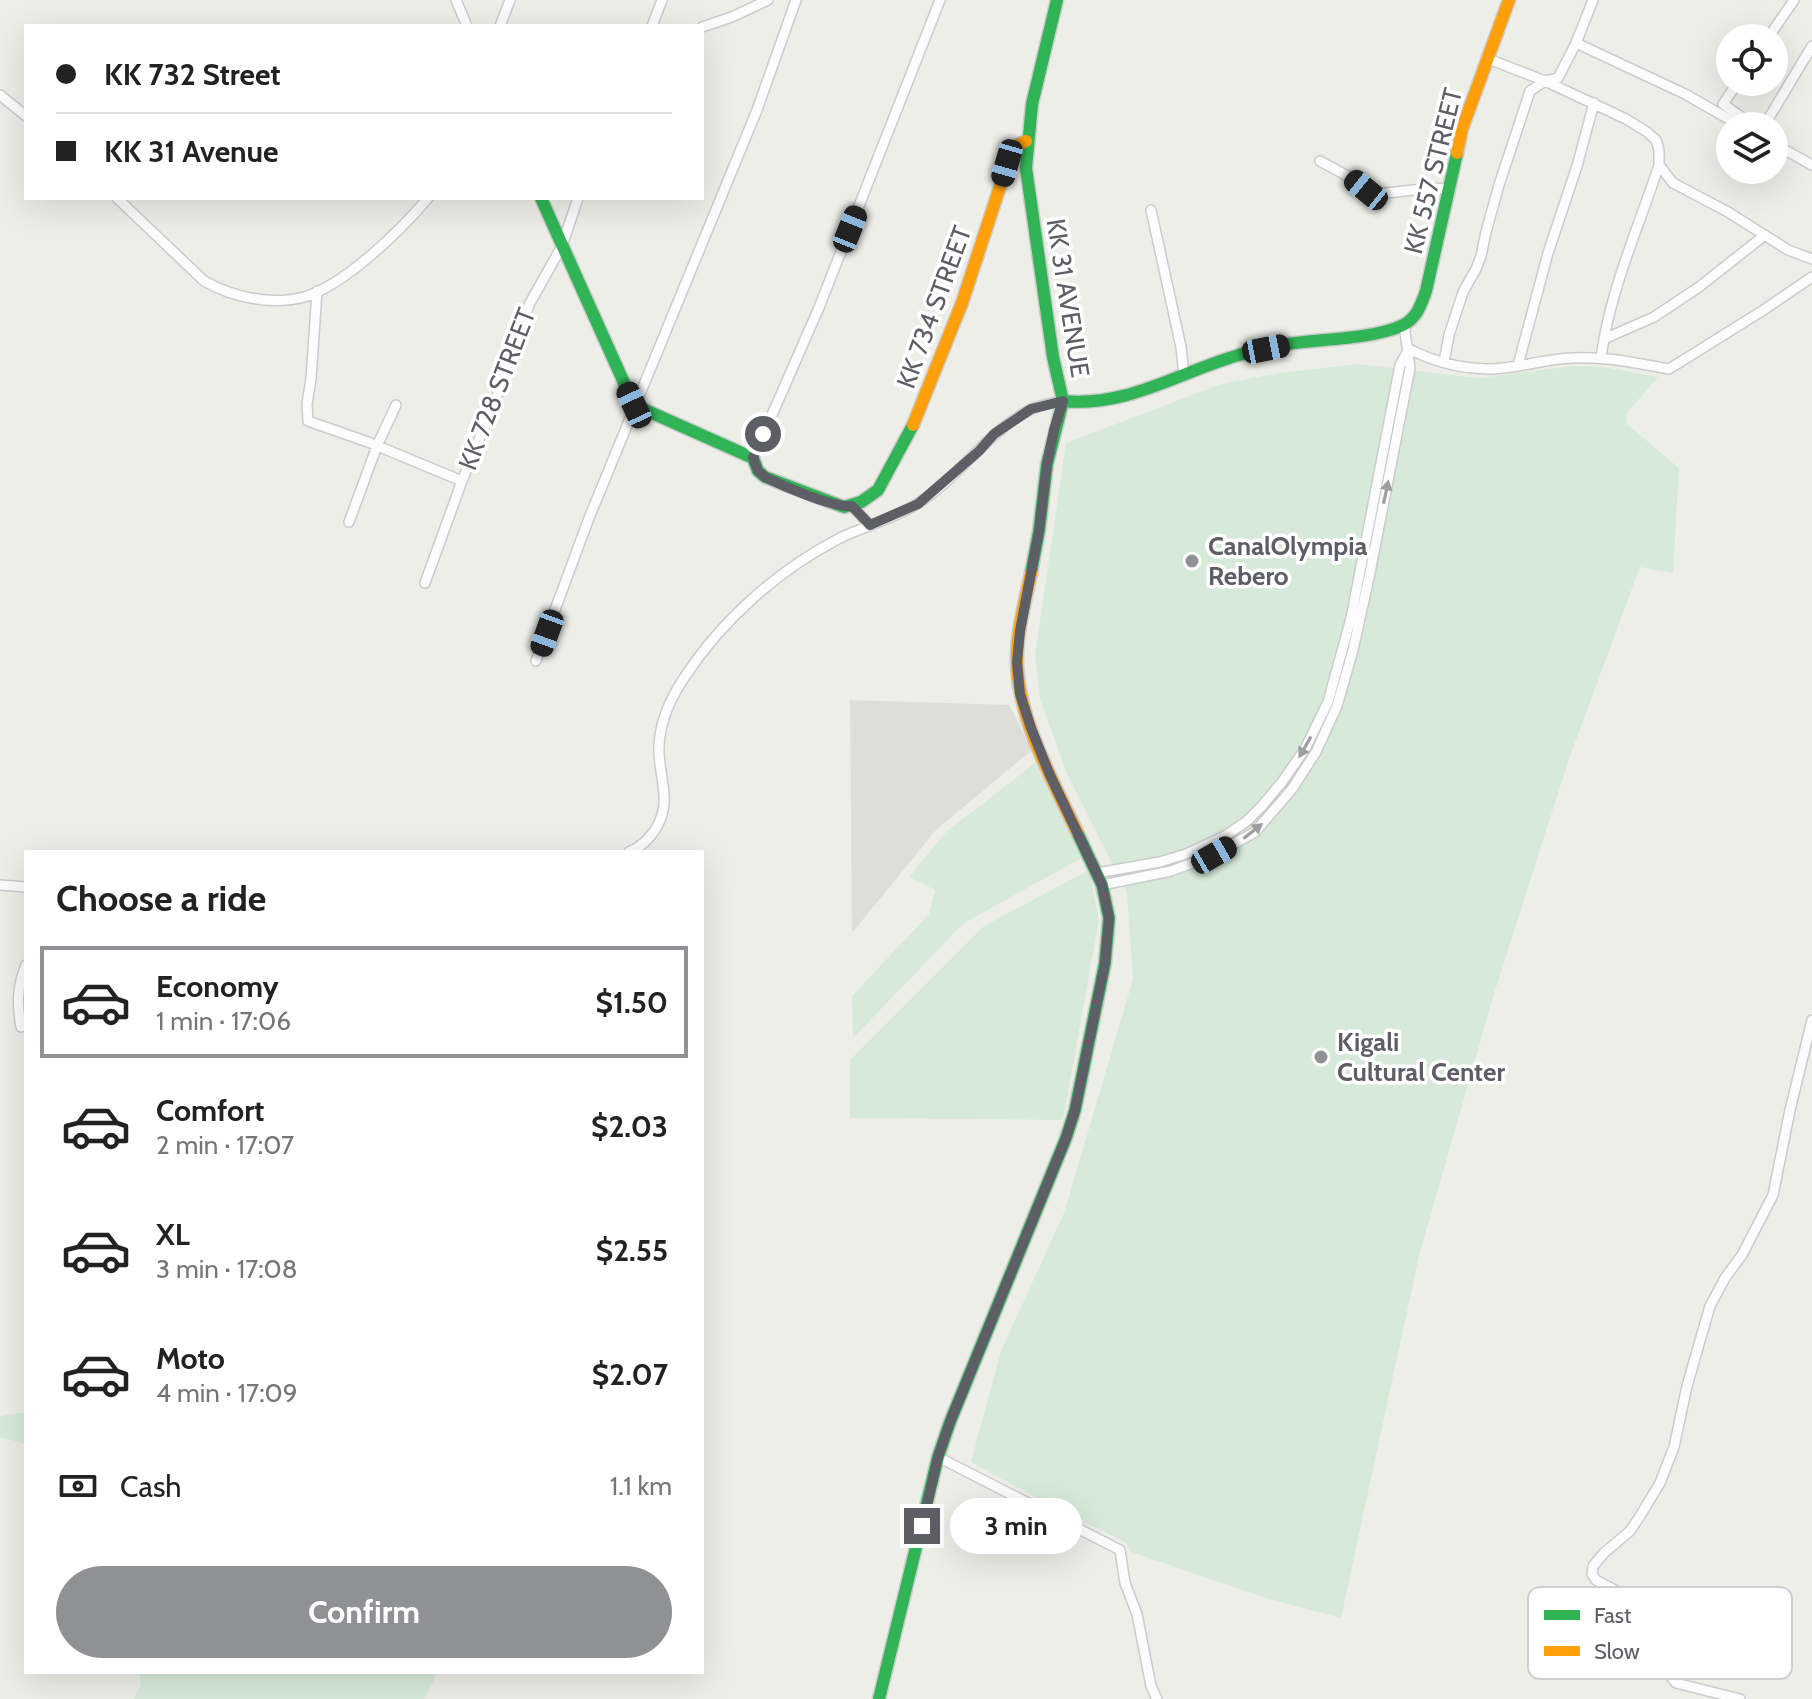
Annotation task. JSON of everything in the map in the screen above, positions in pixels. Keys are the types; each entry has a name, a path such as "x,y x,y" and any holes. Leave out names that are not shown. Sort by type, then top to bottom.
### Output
{"main road":[{"name":"KK 31 AVENUE","path":"879,1699 938,1457 1066,1138 1075,1110 1105,963 1109,918 1100,879 1031,728 1020,694 1017,662 1047,464 1063,401 1053,357 1026,168 1026,141 1034,93 1057,0"},
{"name":"KK 557 STREET","path":"1404,325 1419,312 1426,291 1462,129 1509,0"},
{"name":"KK 734 STREET","path":"852,506 878,490 911,430 962,303 1011,153 1014,147 1026,141"},
{"path":"542,200 634,405 753,458 758,471 774,481 831,503 852,506"},
{"path":"1063,401 1083,403 1109,400 1244,353 1378,333 1404,325"}],"street":[{"path":"456,0 466,24"},
{"path":"501,24 510,0"},
{"path":"653,24 662,0"},
{"path":"704,26 768,0"},
{"path":"536,661 634,405 757,110 796,0"},
{"path":"753,458 818,310 940,0"},
{"path":"1444,362 1449,335 1463,292 1481,256 1530,91 1545,81 1558,78 1593,0"},
{"path":"1778,24 1794,0"},
{"path":"1576,43 1716,112"},
{"path":"1772,112 1812,46"},
{"path":"1486,58 1594,103 1626,119 1656,140 1659,165 1608,315 1601,357"},
{"path":"1802,62 1812,68"},
{"path":"0,95 24,114"},
{"path":"1728,96 1723,104 1734,112"},
{"path":"1518,365 1594,103"},
{"path":"1788,152 1812,165"},
{"path":"1320,161 1377,194 1447,189"},
{"path":"1659,165 1673,183 1728,212 1788,250 1812,259"},
{"path":"119,200 204,281 220,290 254,298 286,300 302,298 317,291 364,262 426,200"},
{"name":"KK 728 STREET","path":"425,583 462,481 488,422 517,335 530,303 562,246 577,200"},
{"path":"1151,210 1181,347 1184,376"},
{"path":"1604,339 1654,317 1688,295 1765,235"},
{"path":"1409,349 1444,362 1487,369 1568,358 1601,357 1669,369 1812,277"},
{"path":"317,291 308,421 462,481"},
{"path":"1100,879 1186,854 1225,836 1261,807 1305,749 1328,702 1351,618 1400,365 1409,349 1404,325"},
{"path":"632,850 648,840 659,825 664,795 659,745 667,707 708,645 778,577 810,554 918,504 994,434 1031,409 1063,401"},
{"path":"349,522 396,405"},
{"path":"852,506 870,525"},
{"path":"0,885 24,887"},
{"path":"21,1027 17,997 24,970"},
{"path":"1609,1587 1596,1580 1592,1574 1593,1566 1630,1531 1660,1483 1674,1447 1687,1386 1710,1306 1742,1255 1773,1195 1812,1020"},
{"path":"938,1457 1120,1550 1125,1583 1137,1614 1151,1686 1157,1699"},
{"path":"1673,1679 1676,1683 1740,1699"}],"shaded area":[{"path":"850,700 1009,705 1032,750 936,830 852,933"}],"green space":[{"path":"1358,364 1479,378 1573,366 1604,367 1658,377 1626,414 1627,424 1679,468 1673,573 1640,567 1569,759 1494,994 1419,1256 1341,1618 1269,1599 1131,1552 1125,1542 971,1462 1001,1351 1064,1213 1133,979 1127,893 1067,774 1040,699 1035,655 1066,443 1221,384 1279,373"},
{"path":"1035,763 1082,858 964,923 853,1038 852,996 929,914 935,890 909,877 946,832"},
{"path":"1089,870 1099,920 1063,1120 850,1118 850,1060 984,926"},
{"path":"24,1412 24,1443 0,1437 0,1416"},
{"path":"139,1674 437,1674 424,1699 134,1699 141,1684"}],"traffic: fast":[{"path":"1031,573 1047,464 1063,401 1053,357 1026,168 1032,104 1057,0"},
{"path":"1063,401 1111,399 1251,352 1288,344 1378,333 1408,322 1418,311 1426,291 1457,153"},
{"path":"542,200 634,405 753,458 758,471 765,477 844,507 861,502 878,490 913,425"},
{"path":"879,1699 938,1457 1075,1110 1105,963 1109,918 1102,885 1077,832"}],"traffic: slow":[{"path":"1457,153 1462,129 1509,0"},
{"path":"913,425 962,303 1011,153 1014,147 1026,141"},
{"path":"1031,573 1018,641 1019,685 1039,750 1077,832"}],"place":[{"name":"CanalOlympia Rebero","path":"1192,561"},
{"name":"Kigali Cultural Center","path":"1321,1057"}],"route":[{"path":"763,434 753,458 758,471 765,477 831,503 852,506 870,525 918,504 994,434 1031,409 1063,401 1047,464 1017,662 1020,694 1031,728 1102,885 1109,918 1105,963 1075,1110 1066,1138 950,1422 938,1457 922,1526"}]}
